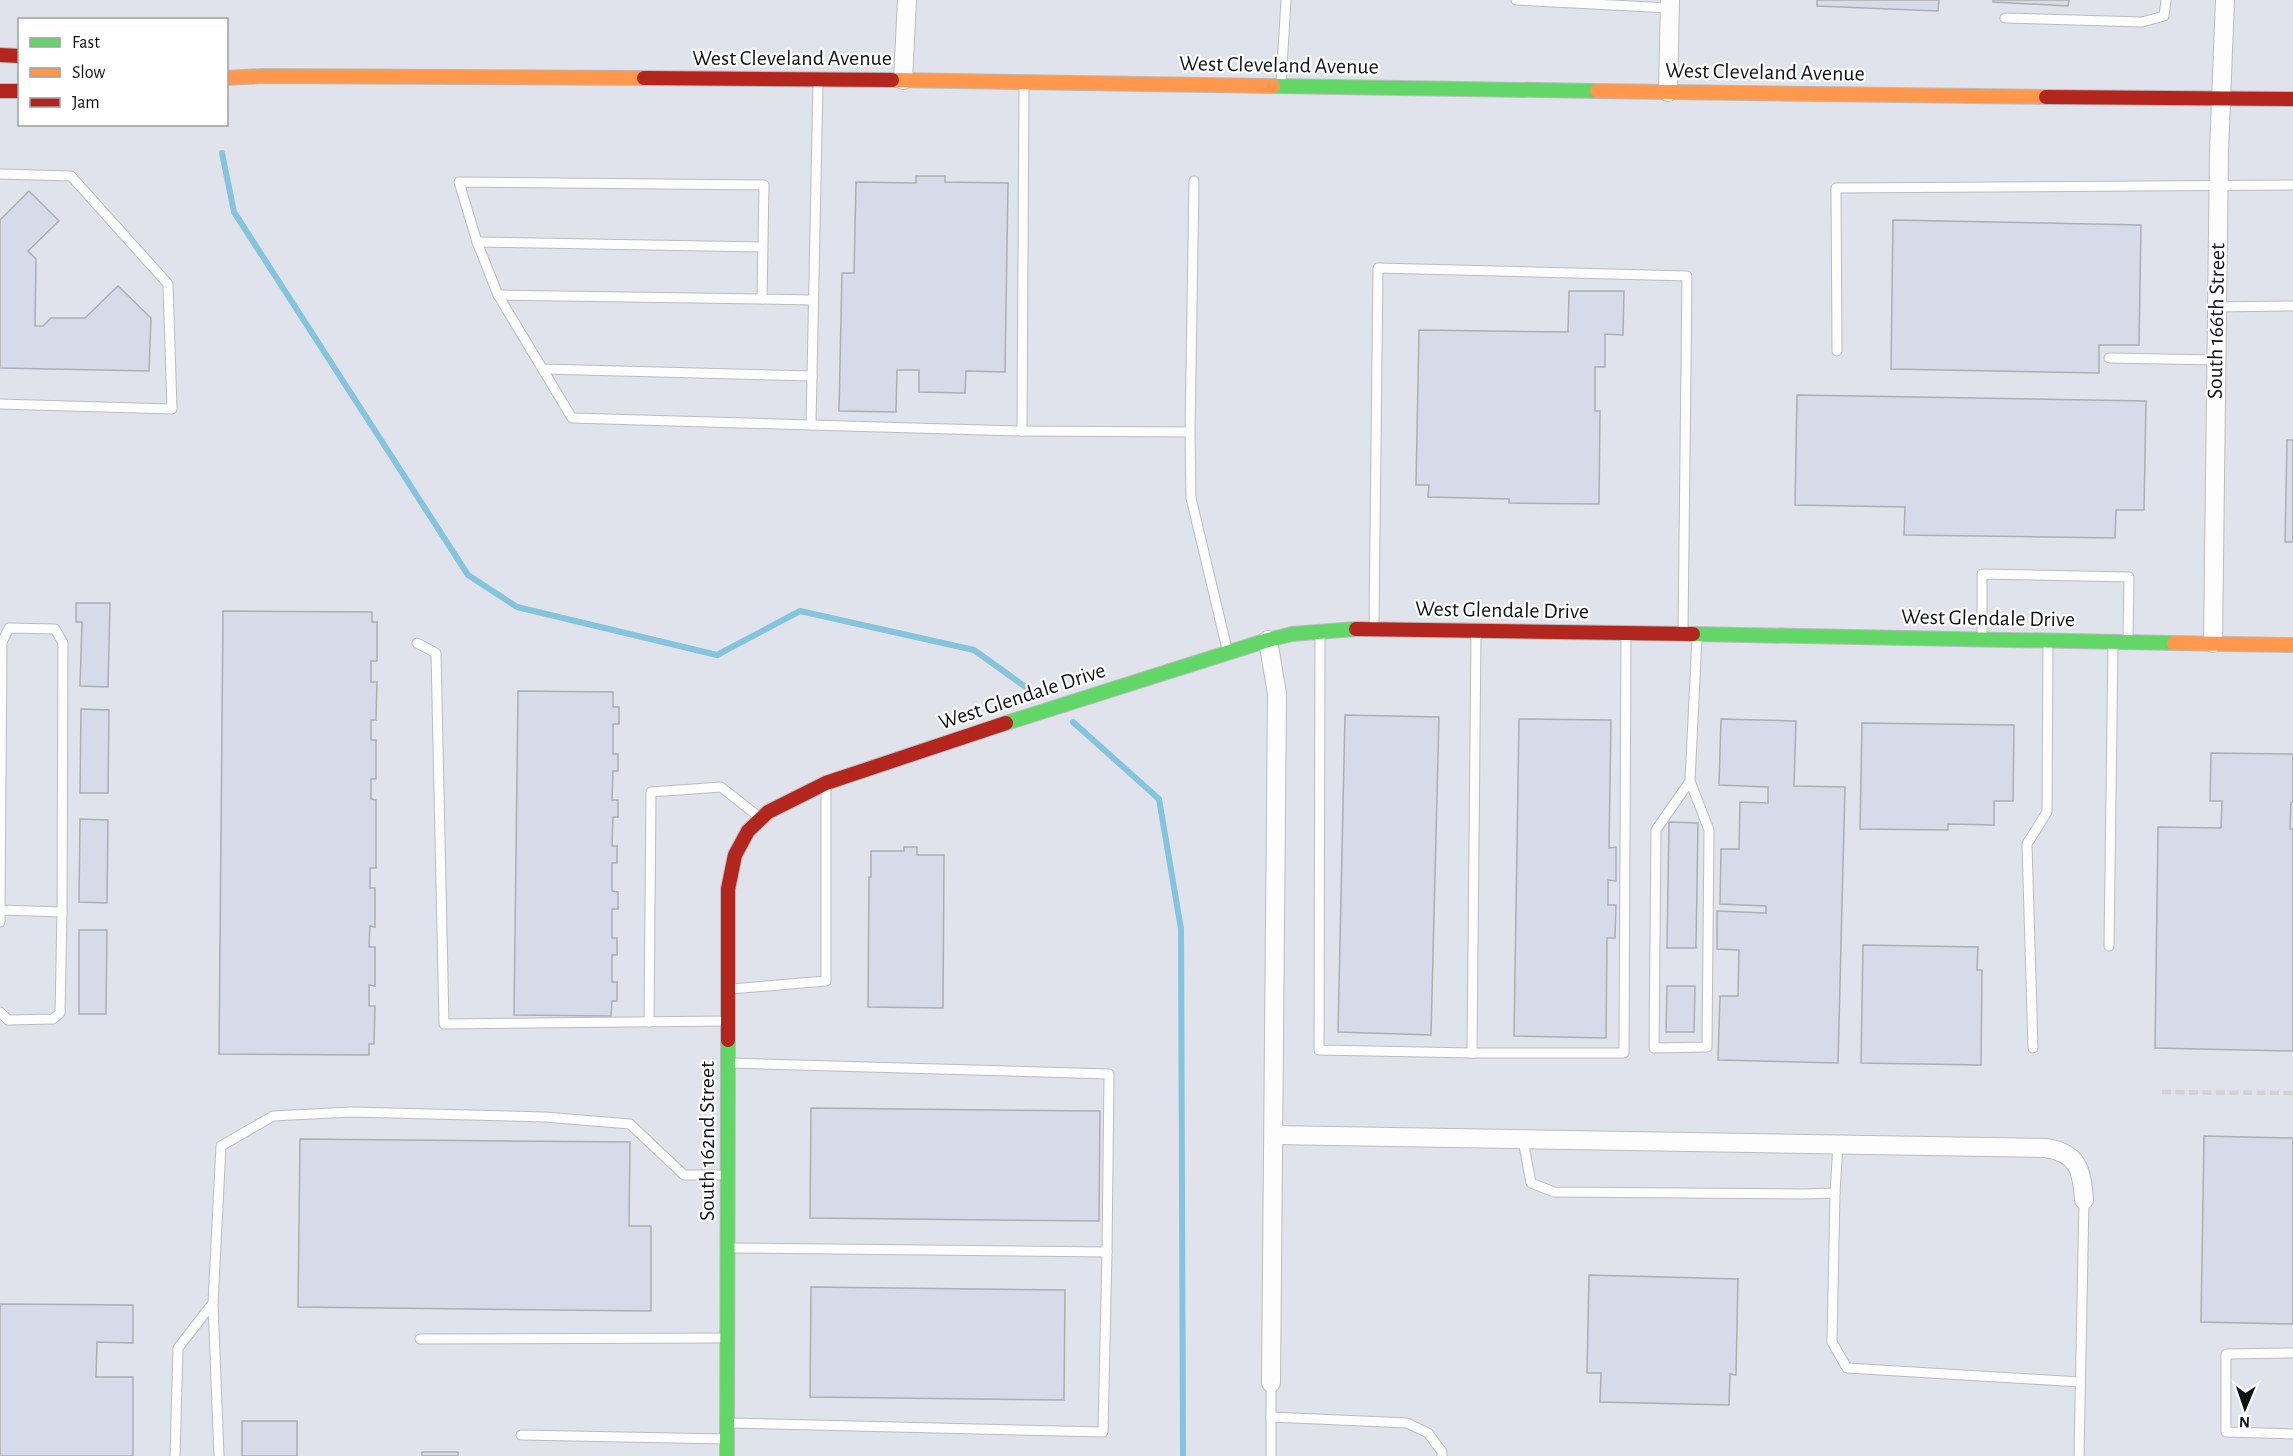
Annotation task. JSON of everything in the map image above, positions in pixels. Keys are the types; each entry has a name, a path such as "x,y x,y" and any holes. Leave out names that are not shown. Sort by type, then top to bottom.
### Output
{"street":[{"path":"903,80 907,0"},
{"name":"South 166th Street","path":"2213,643 2218,184 2224,0"},
{"path":"1668,92 1670,4"},
{"path":"0,55 18,56"},
{"name":"West Cleveland Avenue","path":"228,73 264,76"},
{"name":"West Cleveland Avenue","path":"228,78 264,76 903,80 2221,100 2293,99"},
{"path":"0,91 18,91"},
{"name":"West Glendale Drive","path":"748,831 768,812 826,783 1040,711 1292,634 1374,628 2293,645"},
{"path":"1268,640 1277,694 1271,1383"},
{"name":"South 162nd Street","path":"727,1456 729,876 735,855 748,831"},
{"path":"1274,1136 2034,1148 2059,1150 2076,1162 2081,1173 2084,1200"}],"lane":[{"path":"1281,86 1286,0"},
{"path":"1516,0 1670,4"},
{"path":"2005,18 2142,22 2164,16 2166,0"},
{"path":"811,425 818,80"},
{"path":"1022,431 1024,82"},
{"path":"0,174 70,176 168,284 171,409 0,404"},
{"path":"1194,181 1191,498 1228,652"},
{"path":"762,299 764,185 459,182 477,242 498,295 572,418 1022,431 1190,432"},
{"path":"1838,351 1836,188 2293,185"},
{"path":"477,242 762,247"},
{"path":"1374,628 1378,268 1687,276 1683,634"},
{"path":"498,295 813,300"},
{"path":"2216,307 2293,306"},
{"path":"2109,358 2216,360"},
{"path":"543,369 812,376"},
{"path":"1982,639 1983,574 2129,577 2128,641"},
{"path":"0,922 2,642 9,628 56,629 63,643 60,1013 53,1019 8,1020 0,1012"},
{"path":"1472,1053 1476,630"},
{"path":"1320,632 1319,1050 1472,1053 1624,1053 1626,634"},
{"path":"1690,782 1656,831 1654,1048 1707,1047 1709,830 1690,782 1697,635"},
{"path":"2033,1048 2027,844 2047,812 2049,640"},
{"path":"2109,946 2113,641"},
{"path":"417,643 436,653 444,1024 728,1021"},
{"path":"728,989 826,981 826,783"},
{"path":"649,1022 651,792 721,787 761,819"},
{"path":"0,910 62,912"},
{"path":"728,1063 1108,1074 1103,1432 728,1423"},
{"path":"219,1456 213,1303 221,1146 273,1116 351,1112 545,1117 630,1124 684,1175 728,1175"},
{"path":"1523,1140 1530,1183 1554,1192 1835,1193"},
{"path":"1838,1144 1832,1342 1847,1368 2080,1382"},
{"path":"2079,1456 2084,1200"},
{"path":"728,1248 1107,1251"},
{"path":"175,1456 177,1348 213,1303"},
{"path":"420,1339 728,1338"},
{"path":"2293,1353 2226,1354 2226,1432 2293,1434"},
{"path":"1271,1383 1271,1456"},
{"path":"1271,1417 1407,1423 1428,1433 1442,1452 1442,1456"},
{"path":"521,1435 728,1439"}],"shaded area":[{"path":"0,0 2293,0 2293,1456 0,1456"}],"building":[{"path":"1817,0 1939,0 1938,11 1817,6"},
{"path":"1993,0 2069,0 2068,6 1993,2"},
{"path":"916,176 945,176 945,182 1008,183 1005,372 966,371 965,393 919,392 919,370 897,370 896,412 839,411 842,273 854,273 856,182 916,183"},
{"path":"29,191 59,221 28,251 36,259 35,326 43,326 51,318 85,318 118,286 151,318 149,371 0,368 0,220"},
{"path":"1893,220 2141,225 2139,345 2099,345 2099,373 1891,369"},
{"path":"1569,291 1624,291 1623,335 1605,334 1605,367 1595,367 1595,411 1600,411 1599,504 1509,503 1509,499 1428,497 1429,485 1416,485 1419,330 1568,332"},
{"path":"1797,395 2146,401 2144,510 2116,510 2115,538 1904,535 1905,507 1795,505"},
{"path":"2287,440 2293,440 2293,542 2285,542"},
{"path":"76,603 110,603 108,687 80,686 82,622 76,622"},
{"path":"223,611 372,612 372,622 377,622 377,661 371,661 371,682 377,682 376,720 371,720 371,740 376,740 376,779 371,779 371,799 376,800 376,868 370,868 370,888 375,888 375,927 370,926 369,947 375,947 375,986 369,985 369,1006 375,1006 374,1044 369,1044 369,1055 219,1054"},
{"path":"518,691 613,692 613,707 619,707 619,724 613,724 613,754 618,754 618,771 613,771 612,800 618,800 618,817 613,817 612,846 617,846 617,863 612,863 612,891 618,892 618,909 612,909 612,938 617,938 617,955 612,955 612,982 617,982 617,1001 612,1001 611,1016 514,1015"},
{"path":"81,709 109,710 108,793 80,793"},
{"path":"1345,715 1439,717 1431,1035 1338,1032"},
{"path":"1519,719 1611,720 1609,848 1616,847 1616,881 1608,880 1608,905 1616,905 1615,938 1607,938 1606,1038 1514,1036"},
{"path":"1721,719 1796,721 1794,786 1845,787 1838,1063 1718,1060 1720,996 1738,996 1739,950 1717,949 1717,911 1766,913 1766,906 1720,904 1721,849 1739,849 1740,802 1768,803 1768,787 1719,785"},
{"path":"1862,723 2014,725 2013,801 1994,801 1994,825 1948,824 1948,830 1860,829"},
{"path":"2211,753 2293,754 2293,802 2291,802 2290,829 2293,829 2293,1051 2155,1048 2158,827 2221,828 2222,801 2210,801"},
{"path":"80,819 108,820 107,903 79,902"},
{"path":"1669,822 1698,823 1696,948 1667,948"},
{"path":"904,847 917,847 917,855 944,855 943,1008 868,1007 871,851 904,851"},
{"path":"79,930 107,930 106,1014 79,1014"},
{"path":"1863,945 1978,947 1977,970 1982,970 1981,1065 1861,1063"},
{"path":"1667,986 1695,986 1694,1032 1666,1032"},
{"path":"811,1108 1100,1111 1099,1221 810,1218"},
{"path":"2204,1136 2293,1138 2293,1324 2201,1322"},
{"path":"300,1139 630,1142 629,1226 651,1226 651,1311 298,1307"},
{"path":"1589,1275 1738,1279 1736,1375 1730,1374 1729,1405 1600,1402 1601,1373 1587,1373"},
{"path":"811,1287 1065,1290 1064,1400 810,1397"},
{"path":"0,1304 133,1305 133,1343 97,1342 96,1377 133,1377 133,1456 0,1456"},
{"path":"242,1421 297,1421 297,1456 242,1456"},
{"path":"422,1452 458,1452 458,1456 422,1456"}],"waterway":[{"path":"222,153 234,212 468,575 517,607 717,655 800,611 974,650 1034,693"},
{"path":"1073,722 1159,799 1181,929 1183,1456"}],"railway":[{"path":"2162,1092 2293,1093"}],"traffic: fast":[{"path":"1273,86 1597,91"},
{"path":"1006,723 1268,640 1292,634 1356,629"},
{"path":"1693,634 2174,643"},
{"path":"727,1456 728,1040"}],"traffic: slow":[{"path":"228,78 263,76 644,78"},
{"path":"892,80 1273,86"},
{"path":"1597,91 2046,97"},
{"path":"2174,643 2293,645"}],"traffic: jam":[{"path":"0,55 18,56"},
{"path":"644,78 892,80"},
{"path":"0,91 18,91"},
{"path":"2046,97 2293,99"},
{"path":"1356,629 1693,634"},
{"path":"728,1040 728,889 735,855 748,831 768,812 826,783 1006,723"}]}
